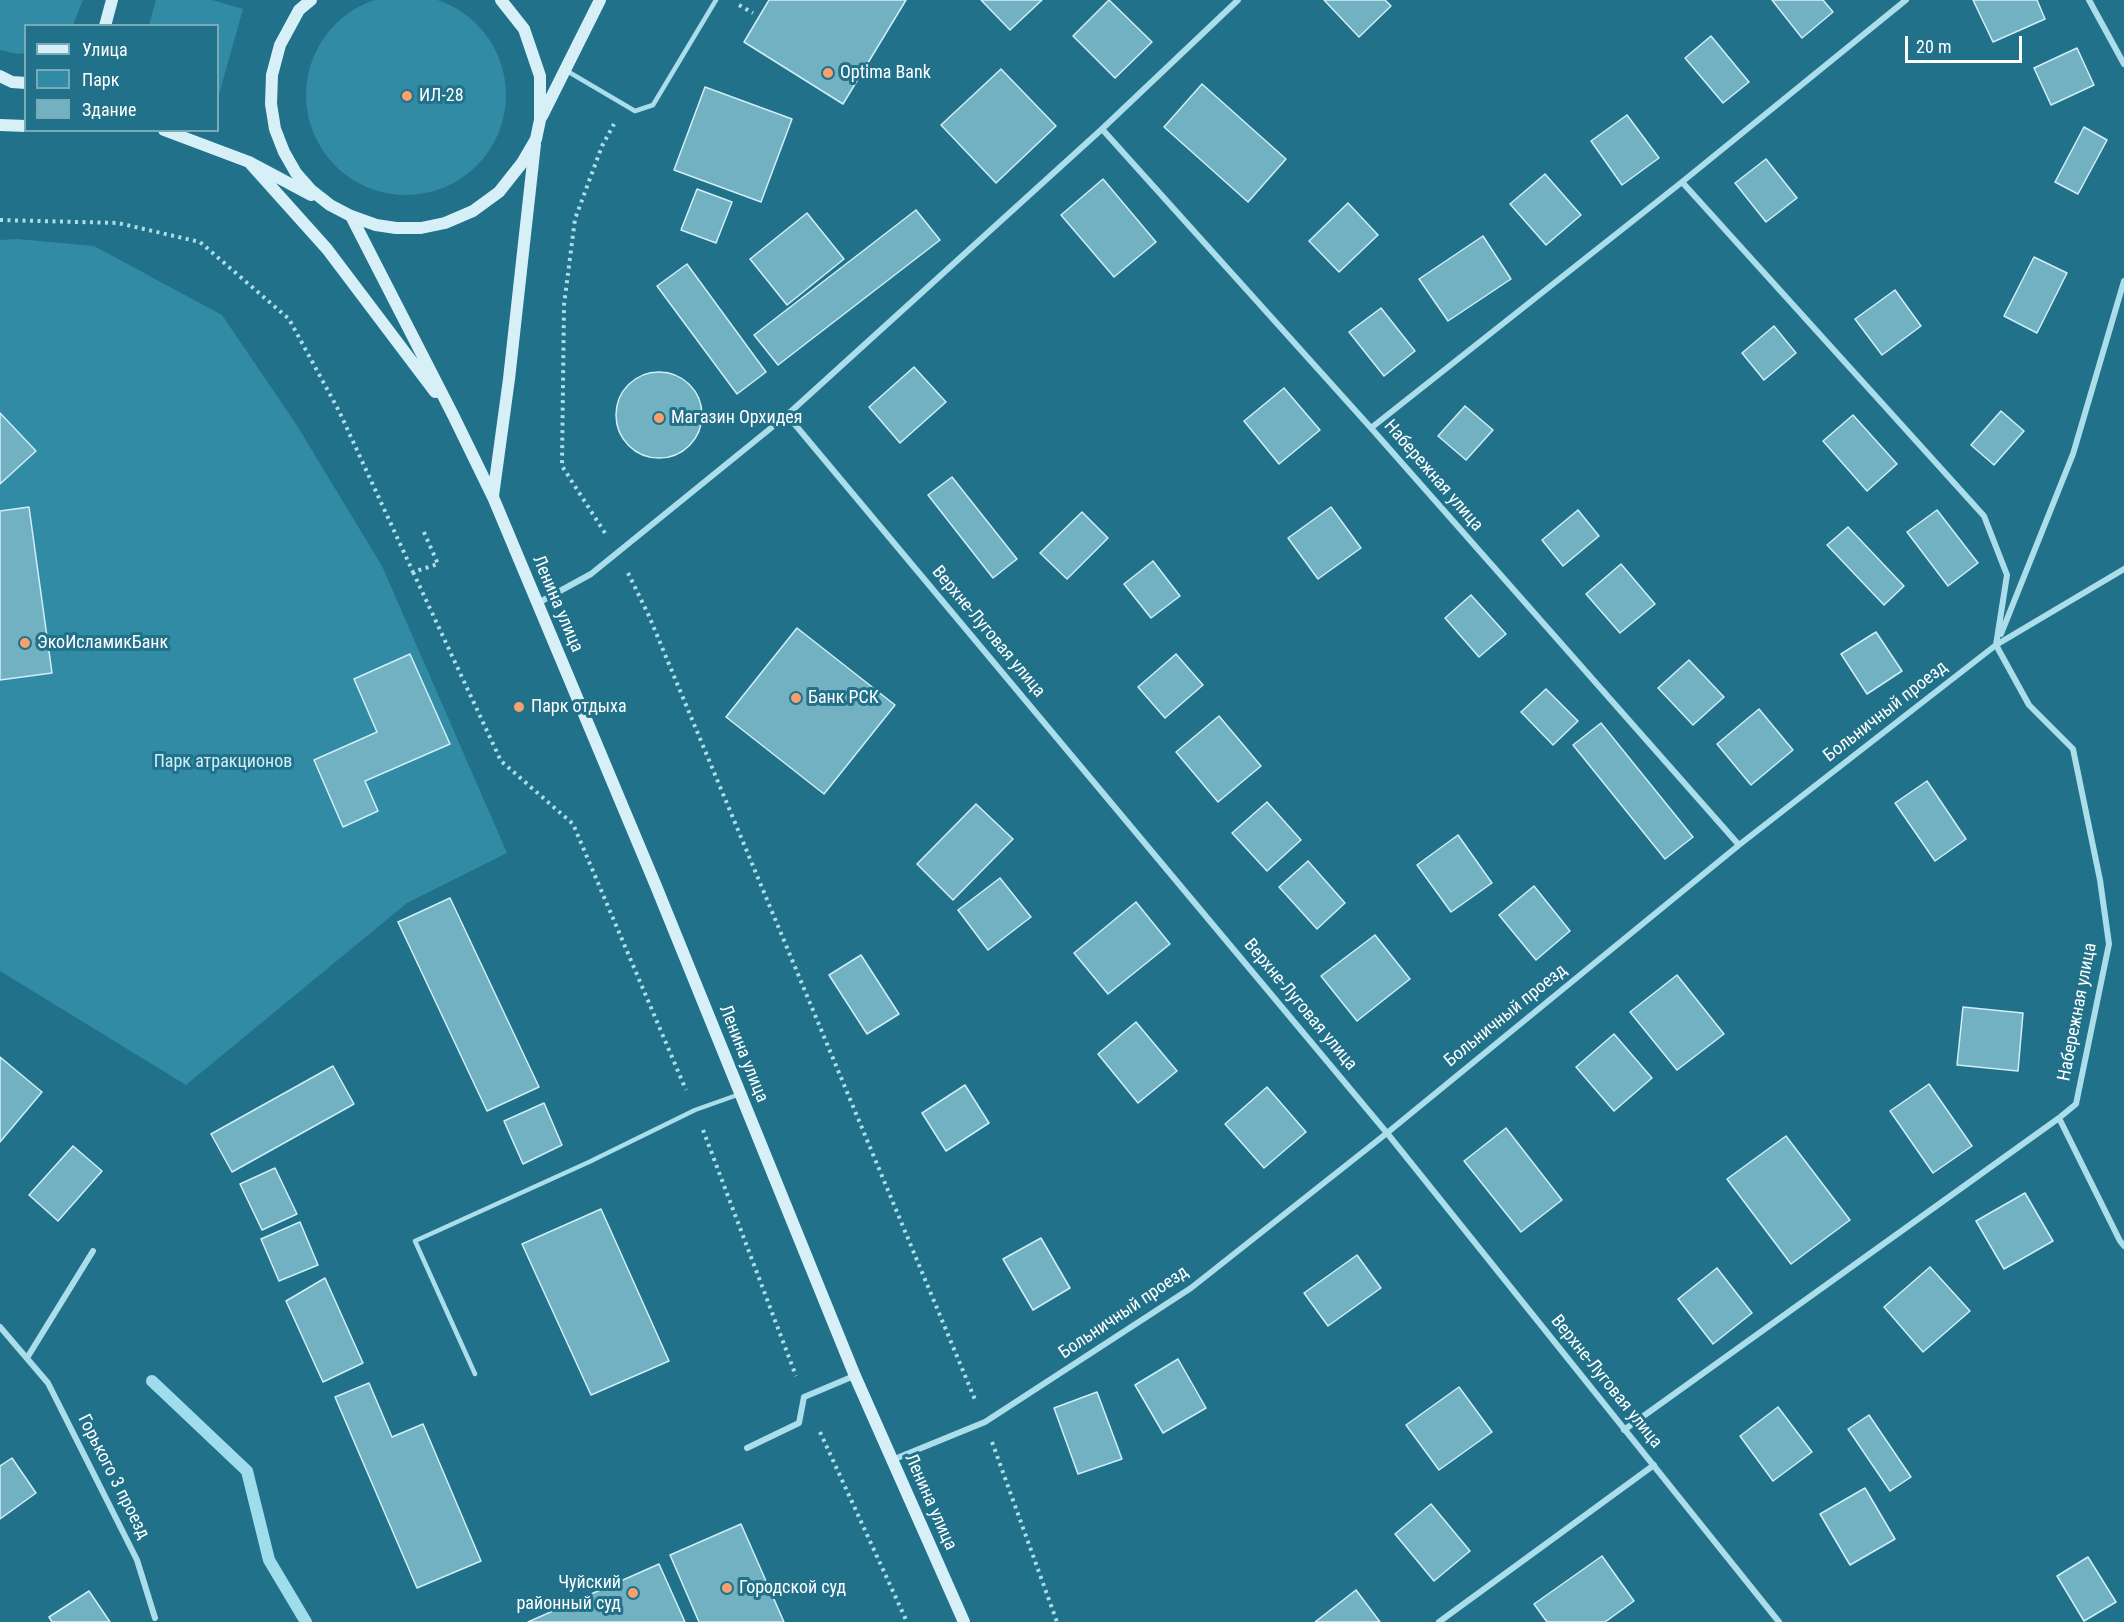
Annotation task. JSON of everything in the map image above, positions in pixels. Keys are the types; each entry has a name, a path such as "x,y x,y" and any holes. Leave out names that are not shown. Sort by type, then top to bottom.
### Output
{"main road":[{"path":"106,24 112,0"},
{"path":"310,0 299,10 280,45 272,75 271,104 275,129 296,173 311,190 330,205"},
{"path":"493,497 540,120 540,76 524,29 501,0"},
{"path":"540,120 600,0"},
{"path":"4,81 24,83"},
{"path":"0,125 24,126"},
{"path":"169,132 249,162 351,216 376,225 396,228 421,228 445,223 473,211 499,192 522,163 536,139"},
{"path":"249,162 327,249 453,415"},
{"path":"351,216 453,415"},
{"name":"Ленина улица","path":"453,415 493,497 855,1376 964,1622"}],"street":[{"path":"537,603 591,574 619,553 787,415 1102,129 1238,0"},
{"path":"1371,428 1682,182 1906,0"},
{"path":"2089,0 2124,64"},
{"name":"Набережная улица","path":"1102,129 1371,428 1739,845"},
{"path":"1682,182 1984,516 2007,575 1996,645"},
{"path":"1996,645 2073,454 2124,281"},
{"name":"Верхне-Луговая улица","path":"787,415 1387,1133 1779,1622"},
{"name":"Больничный проезд","path":"892,1460 985,1422 1191,1288 1387,1133 1739,845 1996,645 2124,569"},
{"name":"Набережная улица","path":"1624,1430 2076,1104 2109,944 2100,880 2073,749 2029,705 1996,645"},
{"path":"2059,1118 2124,1246"},
{"path":"27,1358 93,1251"},
{"name":"Горького 3 проезд","path":"0,1326 48,1383 137,1560 155,1618"},
{"path":"747,1448 799,1423 804,1397 855,1376"},
{"path":"1439,1622 1654,1465"}],"lane":[{"path":"565,70 635,111 653,105 716,0"},
{"path":"475,1374 415,1241 589,1162 695,1110 740,1094"}],"path":[{"path":"730,0 753,13"},
{"path":"625,106 602,146 575,219 564,305 562,466 619,553 649,616 985,1422 1057,1622"},
{"path":"0,220 118,223 200,242 289,319 339,411 501,761 573,824 695,1110 804,1397 907,1622"},
{"path":"414,572 438,564 423,530"}],"green space":[{"path":"377,-1 435,-1 470,17 484,31 499,57 506,85 506,105 502,124 484,159 470,173 444,188 416,195 396,195 377,191 342,173 328,159 313,133 306,105 306,85 310,66 328,31 342,17"},
{"path":"0,0 83,0 73,24 24,24 24,53 0,50"},
{"path":"156,0 212,0 243,9 219,94 219,24 149,24"},
{"name":"Парк атракционов","path":"17,239 94,246 222,315 296,424 382,566 507,853 407,903 186,1085 0,971 0,240"}],"building":[{"name":"Optima Bank","path":"769,0 906,0 843,104 744,42"},
{"path":"981,0 1042,0 1010,30"},
{"path":"1109,0 1152,42 1115,78 1073,36"},
{"path":"1324,0 1385,0 1391,6 1359,37"},
{"path":"1772,0 1823,0 1833,12 1802,38"},
{"path":"1973,0 2037,0 2045,19 1993,42"},
{"path":"1711,36 1749,82 1723,103 1685,58"},
{"path":"2077,48 2094,85 2051,105 2034,68"},
{"path":"1001,69 1056,126 996,183 941,125"},
{"path":"1202,84 1286,159 1248,202 1164,127"},
{"path":"705,87 792,119 761,202 674,170"},
{"path":"1627,115 1659,158 1622,185 1591,141"},
{"path":"2084,127 2107,140 2078,194 2055,182"},
{"path":"1766,159 1797,198 1766,222 1735,183"},
{"path":"1545,174 1581,215 1546,245 1510,204"},
{"path":"1103,179 1156,242 1114,277 1061,215"},
{"path":"697,189 732,202 716,243 681,230"},
{"path":"1348,203 1378,235 1339,272 1309,241"},
{"path":"916,210 940,240 778,365 754,335"},
{"path":"807,213 844,259 787,305 750,259"},
{"path":"1483,236 1511,279 1448,321 1419,279"},
{"path":"2034,257 2067,273 2037,333 2004,316"},
{"path":"687,264 766,372 737,394 657,286"},
{"path":"1895,290 1921,326 1882,355 1855,319"},
{"path":"1381,308 1415,351 1384,376 1349,332"},
{"path":"1774,326 1796,353 1764,380 1742,353"},
{"path":"914,367 946,402 900,443 869,407"},
{"name":"Магазин Орхидея","path":"659,372 683,379 695,391 702,415 695,439 683,451 659,458 635,451 623,439 616,415 623,391 635,379"},
{"path":"1284,388 1320,430 1279,464 1244,421"},
{"path":"1465,406 1493,430 1466,460 1438,436"},
{"path":"2001,411 2024,431 1994,465 1971,445"},
{"path":"0,413 36,451 0,484"},
{"path":"1853,415 1897,464 1867,491 1823,441"},
{"path":"952,477 1017,559 993,578 928,495"},
{"path":"29,507 52,673 0,680 0,511"},
{"path":"1331,507 1361,548 1318,579 1288,538"},
{"path":"1578,510 1599,536 1563,566 1542,540"},
{"path":"1937,510 1978,563 1948,586 1907,532"},
{"path":"1082,512 1108,538 1067,579 1040,553"},
{"path":"1848,527 1904,586 1884,605 1827,545"},
{"path":"1153,561 1180,596 1151,618 1124,584"},
{"path":"1621,564 1655,604 1620,633 1586,594"},
{"path":"1471,595 1506,634 1479,657 1445,618"},
{"path":"797,628 895,705 824,794 726,717"},
{"path":"1876,632 1902,671 1867,694 1841,654"},
{"path":"410,654 450,744 365,781 378,811 343,827 314,760 377,732 354,679"},
{"path":"1176,654 1203,685 1165,718 1138,687"},
{"path":"1689,660 1724,697 1693,725 1658,688"},
{"path":"1546,689 1578,721 1553,745 1521,712"},
{"path":"1759,709 1793,750 1751,785 1717,744"},
{"path":"1219,716 1261,766 1218,802 1176,752"},
{"path":"1601,723 1693,837 1665,859 1573,745"},
{"path":"1927,781 1966,839 1935,861 1895,803"},
{"path":"1267,802 1301,840 1267,871 1232,833"},
{"path":"976,804 1013,839 953,900 917,864"},
{"path":"1458,835 1492,883 1451,912 1417,865"},
{"path":"1308,861 1345,903 1317,929 1279,887"},
{"path":"1000,878 1031,917 988,950 958,910"},
{"path":"1534,886 1570,931 1536,960 1499,915"},
{"path":"450,898 539,1087 487,1111 398,922"},
{"path":"1136,902 1170,944 1108,994 1074,953"},
{"path":"1375,935 1410,979 1357,1021 1321,976"},
{"path":"861,955 899,1014 867,1034 829,975"},
{"path":"1677,975 1724,1034 1677,1070 1630,1012"},
{"path":"1963,1007 2023,1013 2018,1071 1957,1065"},
{"path":"1136,1022 1177,1071 1138,1103 1098,1054"},
{"path":"1614,1034 1652,1078 1614,1111 1576,1067"},
{"path":"0,1057 42,1092 0,1142"},
{"path":"333,1066 354,1104 232,1172 211,1134"},
{"path":"1929,1084 1972,1146 1933,1173 1890,1111"},
{"path":"965,1085 989,1123 946,1151 922,1113"},
{"path":"1267,1087 1306,1132 1264,1168 1225,1124"},
{"path":"544,1103 562,1145 523,1164 504,1121"},
{"path":"1506,1128 1562,1200 1521,1232 1464,1161"},
{"path":"1786,1136 1850,1220 1791,1264 1727,1179"},
{"path":"73,1146 102,1171 58,1221 29,1195"},
{"path":"275,1168 297,1214 262,1230 240,1184"},
{"path":"2025,1193 2053,1241 2004,1269 1976,1221"},
{"path":"601,1209 669,1361 591,1395 522,1244"},
{"path":"300,1222 318,1265 279,1281 261,1239"},
{"path":"1041,1238 1070,1288 1033,1310 1003,1259"},
{"path":"1357,1255 1381,1288 1328,1326 1304,1293"},
{"path":"1930,1267 1970,1311 1923,1352 1884,1307"},
{"path":"1717,1268 1752,1313 1713,1344 1678,1299"},
{"path":"325,1278 363,1363 323,1382 286,1301"},
{"path":"1178,1359 1206,1408 1163,1433 1135,1385"},
{"path":"369,1383 392,1437 423,1424 481,1561 417,1588 335,1397"},
{"path":"1459,1387 1492,1432 1439,1470 1406,1425"},
{"path":"1097,1392 1122,1459 1078,1474 1054,1408"},
{"path":"1778,1407 1812,1452 1773,1481 1740,1436"},
{"path":"1869,1415 1911,1477 1890,1491 1848,1429"},
{"path":"12,1458 36,1493 0,1519 0,1466"},
{"path":"1865,1488 1895,1539 1850,1565 1820,1514"},
{"path":"1431,1504 1470,1551 1434,1581 1395,1534"},
{"name":"Городской суд","path":"741,1524 784,1622 699,1622 670,1555"},
{"path":"1602,1556 1634,1601 1605,1622 1547,1622 1534,1604"},
{"path":"2088,1557 2116,1602 2084,1621 2057,1576"},
{"name":"Чуйский районный суд","path":"659,1564 685,1622 528,1622"},
{"path":"1356,1590 1380,1622 1315,1622"},
{"path":"89,1591 110,1622 52,1622 49,1617"}],"waterway":[{"path":"152,1381 247,1471 269,1560 306,1622"}],"place":[{"name":"Optima Bank","path":"828,73"},
{"name":"ИЛ-28","path":"407,96"},
{"name":"Магазин Орхидея","path":"659,418"},
{"name":"ЭкоИсламикБанк","path":"25,643"},
{"name":"Банк РСК","path":"796,698"},
{"name":"Парк отдыха","path":"519,707"},
{"name":"Городской суд","path":"727,1588"},
{"name":"Чуйский районный суд","path":"633,1593"}]}
